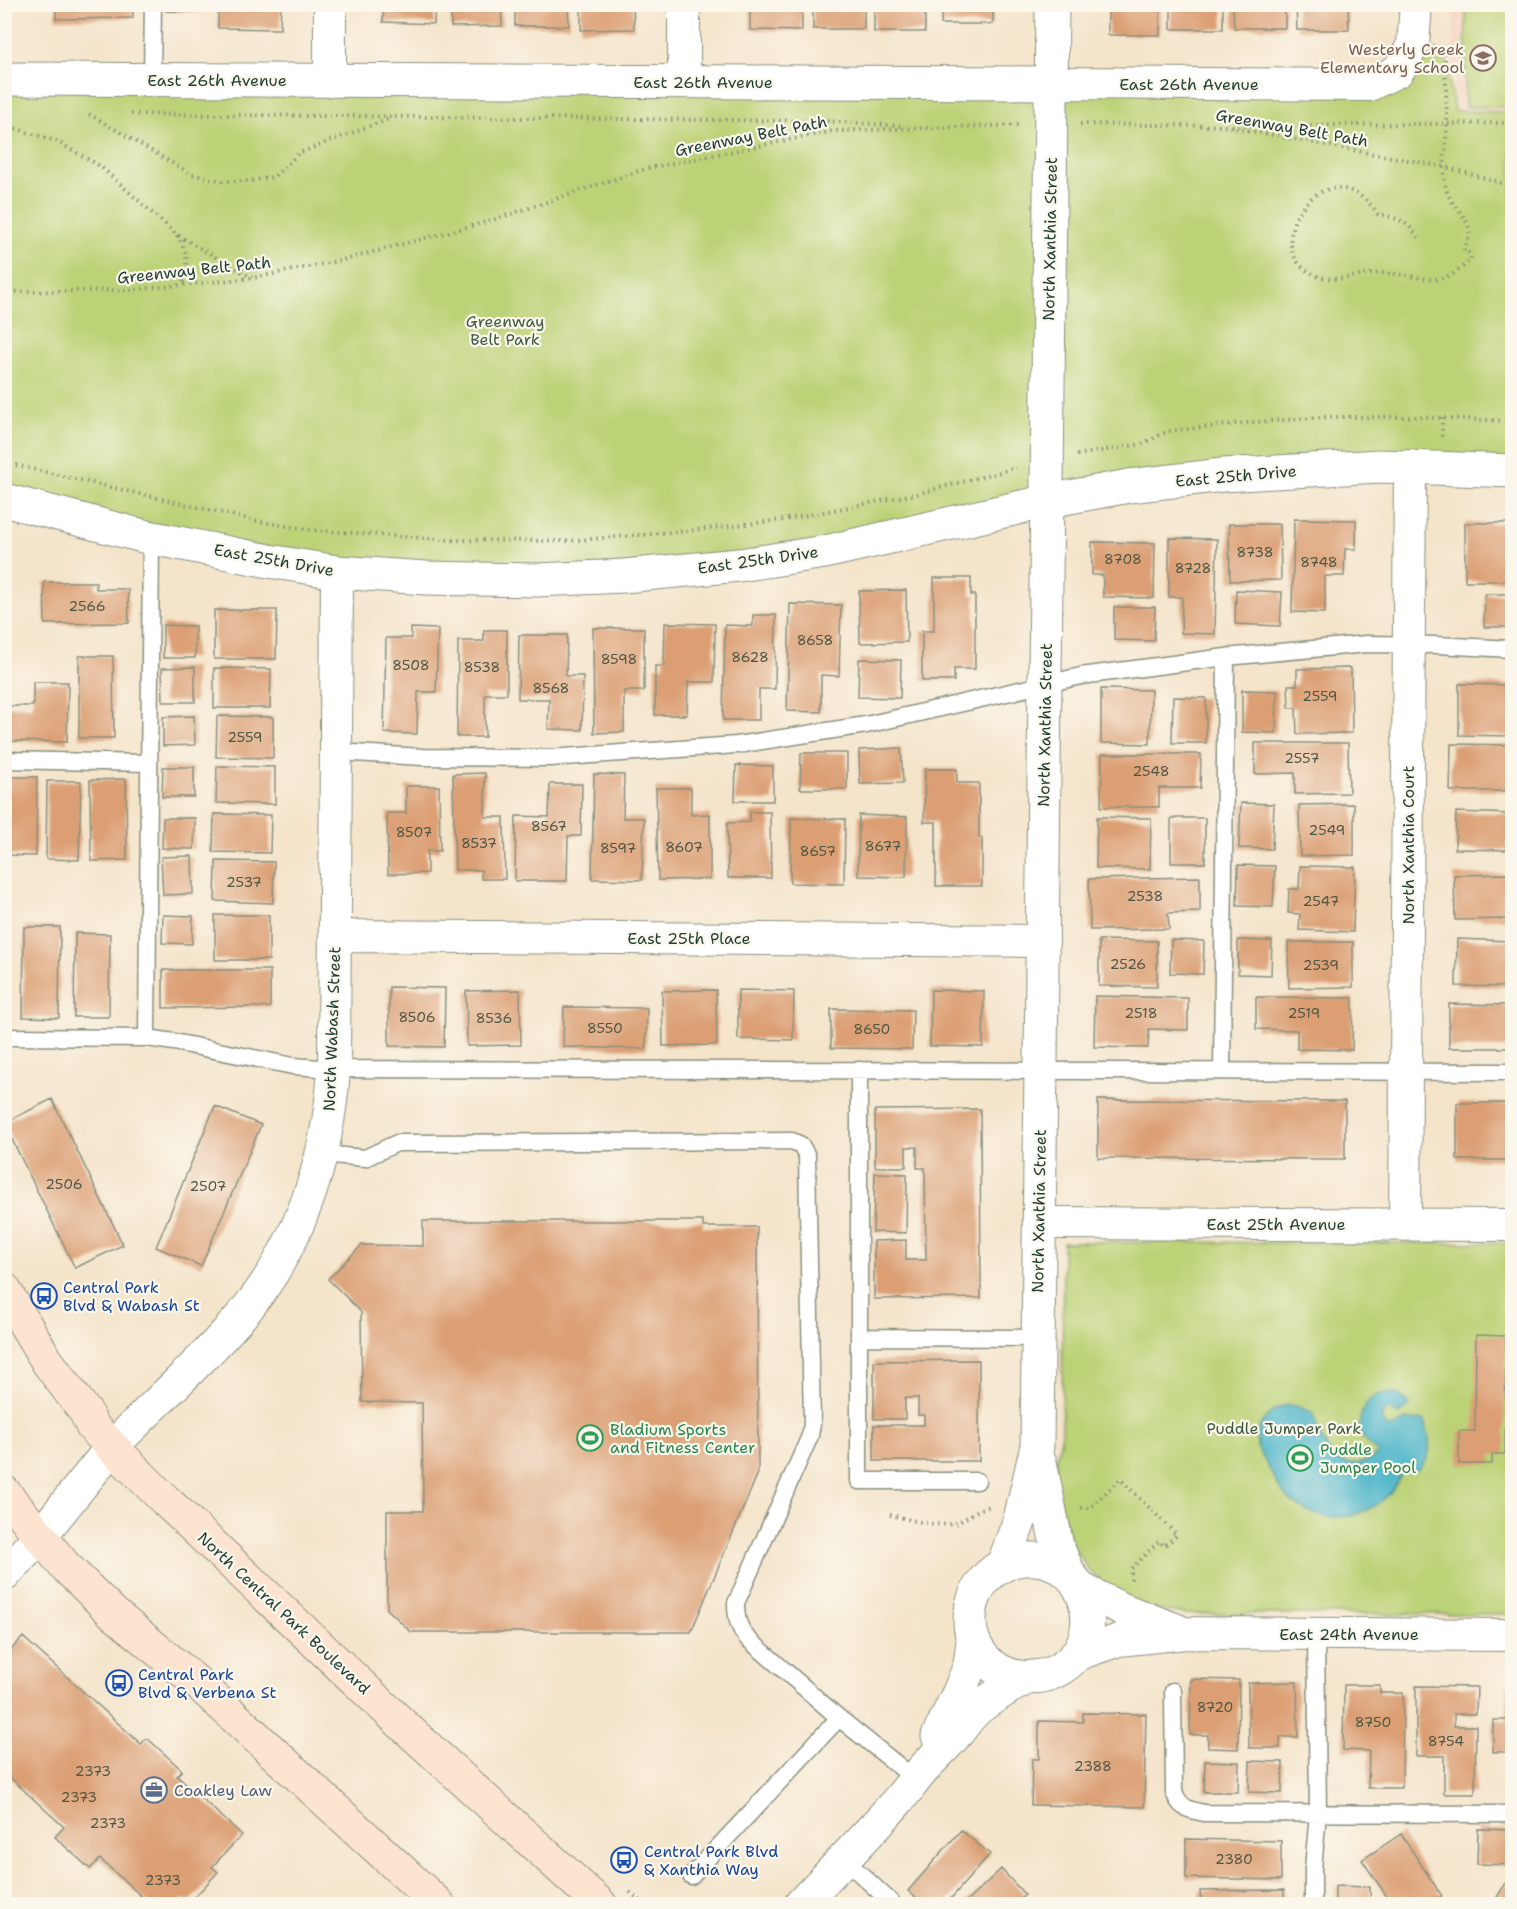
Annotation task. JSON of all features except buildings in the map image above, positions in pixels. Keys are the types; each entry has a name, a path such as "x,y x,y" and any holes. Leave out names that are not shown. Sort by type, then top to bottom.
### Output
{"main road":[{"name":"North Central Park Boulevard","path":"4,1290 47,1361 86,1413 92,1426 112,1447 386,1709 600,1905"},
{"path":"4,1492 64,1565 114,1614 202,1687 438,1905"}],"street":[{"path":"330,4 330,80"},
{"path":"684,4 684,82"},
{"name":"North Xanthia Street","path":"1052,4 1037,1446 1057,1546 1075,1581"},
{"path":"1405,58 1416,4"},
{"name":"East 26th Avenue","path":"4,79 1369,85 1405,58"},
{"name":"East 25th Drive","path":"4,500 150,537 337,572 426,578 537,580 624,576 728,566 825,552 1048,501 1129,486 1309,469 1410,466 1512,471"},
{"name":"North Xanthia Court","path":"1405,1225 1410,466"},
{"name":"North Wabash Street","path":"112,1447 235,1323 257,1295 295,1232 309,1198 322,1154 329,1118 334,1069 337,572"},
{"name":"East 25th Place","path":"335,936 1043,941"},
{"name":"East 25th Avenue","path":"1040,1222 1512,1225"},
{"name":"North Xanthia Street","path":"1003,1565 1018,1526 1037,1446"},
{"path":"4,1575 41,1535 112,1447"},
{"path":"1037,1559 1054,1564 1075,1581 1087,1604 1089,1623 1085,1640 1076,1655 1062,1667 1046,1675 1028,1677 1011,1675 995,1667 982,1655 973,1640 969,1623 971,1605 977,1589 988,1575 1003,1565 1019,1560 1037,1559"},
{"name":"East 24th Avenue","path":"1075,1581 1138,1616 1186,1633"},
{"name":"East 24th Avenue","path":"1076,1655 1125,1639 1186,1633 1512,1635"},
{"path":"920,1774 970,1665 973,1640"},
{"path":"801,1905 901,1797 974,1712 1028,1677"}],"lane":[{"path":"152,80 153,4"},
{"path":"147,1038 150,537"},
{"path":"336,752 423,757 550,758 736,746 866,725 1081,676 1226,657 1367,644 1512,649"},
{"path":"1222,1071 1226,657"},
{"path":"4,760 149,763"},
{"path":"4,1037 147,1038 293,1066 334,1069 1512,1072"},
{"path":"859,1070 860,1480 977,1481"},
{"path":"322,1154 365,1158 397,1143 792,1141 801,1146 807,1156 812,1424 810,1436 736,1603 736,1616 740,1629 747,1638 839,1718 920,1774"},
{"path":"860,1337 1038,1338"},
{"path":"1313,1905 1313,1869 1318,1813 1316,1634"},
{"path":"1173,1691 1174,1792 1178,1802 1187,1809 1204,1813 1512,1814"},
{"path":"691,1875 839,1718"},
{"path":"843,1858 893,1905"}],"path":[{"path":"1405,58 1445,53 1446,186 1449,196 1468,224 1469,235 1463,252 1470,254 1471,259 1450,276 1433,280 1387,273 1332,279 1312,273 1298,260 1293,248 1291,232 1294,219 1302,206 1324,190 1337,189 1360,195 1378,214 1400,219 1414,230 1418,238"},
{"path":"77,114 101,114"},
{"path":"89,114 191,174 222,181 249,181 274,177 299,153 394,117"},
{"path":"124,114 826,121 922,128"},
{"name":"Greenway Belt Path","path":"4,292 129,290 253,278 343,260 490,221 645,169 833,131 1052,123 1223,126 1445,167 1512,186"},
{"path":"1223,126 1512,123"},
{"path":"4,125 56,141 100,166 177,235 253,278"},
{"path":"177,235 187,254 187,267 182,285"},
{"path":"1071,456 1142,444 1168,431 1255,422 1327,417 1442,417 1512,421"},
{"path":"1442,417 1442,444"},
{"path":"4,464 257,521 310,530 453,540 568,541 782,520 916,494 1019,467"},
{"path":"1075,1508 1090,1508 1120,1479 1177,1535 1164,1546 1159,1541 1131,1569 1132,1584"},
{"path":"890,1515 944,1524 957,1522 985,1507 994,1507"}],"shaded area":[{"name":"Westerly Creek Elementary School","path":"1454,5 1512,5 1512,111 1454,111"}],"green space":[{"name":"Westerly Creek Elementary School","path":"1466,5 1512,5 1512,107 1465,107"},
{"name":"Greenway Belt Park","path":"1413,45 1445,53 1454,111 1512,112 1512,471 1309,469 825,551 426,578 5,500 5,79 1369,85"},
{"name":"Puddle Jumper Park","path":"1063,1242 1512,1243 1512,1614 1185,1614 1144,1607 1108,1588 1090,1571 1070,1543 1055,1483 1056,1459 1062,1434"}],"water":[{"name":"Puddle Jumper Pool","path":"1396,1393 1407,1401 1409,1407 1398,1415 1393,1410 1385,1411 1381,1418 1386,1426 1393,1428 1406,1419 1424,1421 1430,1445 1427,1457 1420,1468 1401,1474 1394,1488 1379,1503 1349,1516 1329,1517 1309,1512 1284,1494 1257,1446 1262,1423 1273,1411 1287,1406 1312,1413 1322,1440 1332,1455 1344,1463 1358,1464 1378,1453 1362,1436 1360,1417 1362,1410 1375,1396"}],"place":[{"name":"Westerly Creek Elementary School","path":"1483,58"},
{"name":"Central Park Blvd & Wabash St","path":"44,1296"},
{"name":"Bladium Sports and Fitness Center","path":"590,1438"},
{"name":"Puddle Jumper Pool","path":"1300,1458"},
{"name":"Central Park Blvd & Verbena St","path":"119,1683"},
{"name":"Coakley Law","path":"154,1790"},
{"name":"Central Park Blvd & Xanthia Way","path":"624,1860"}]}
